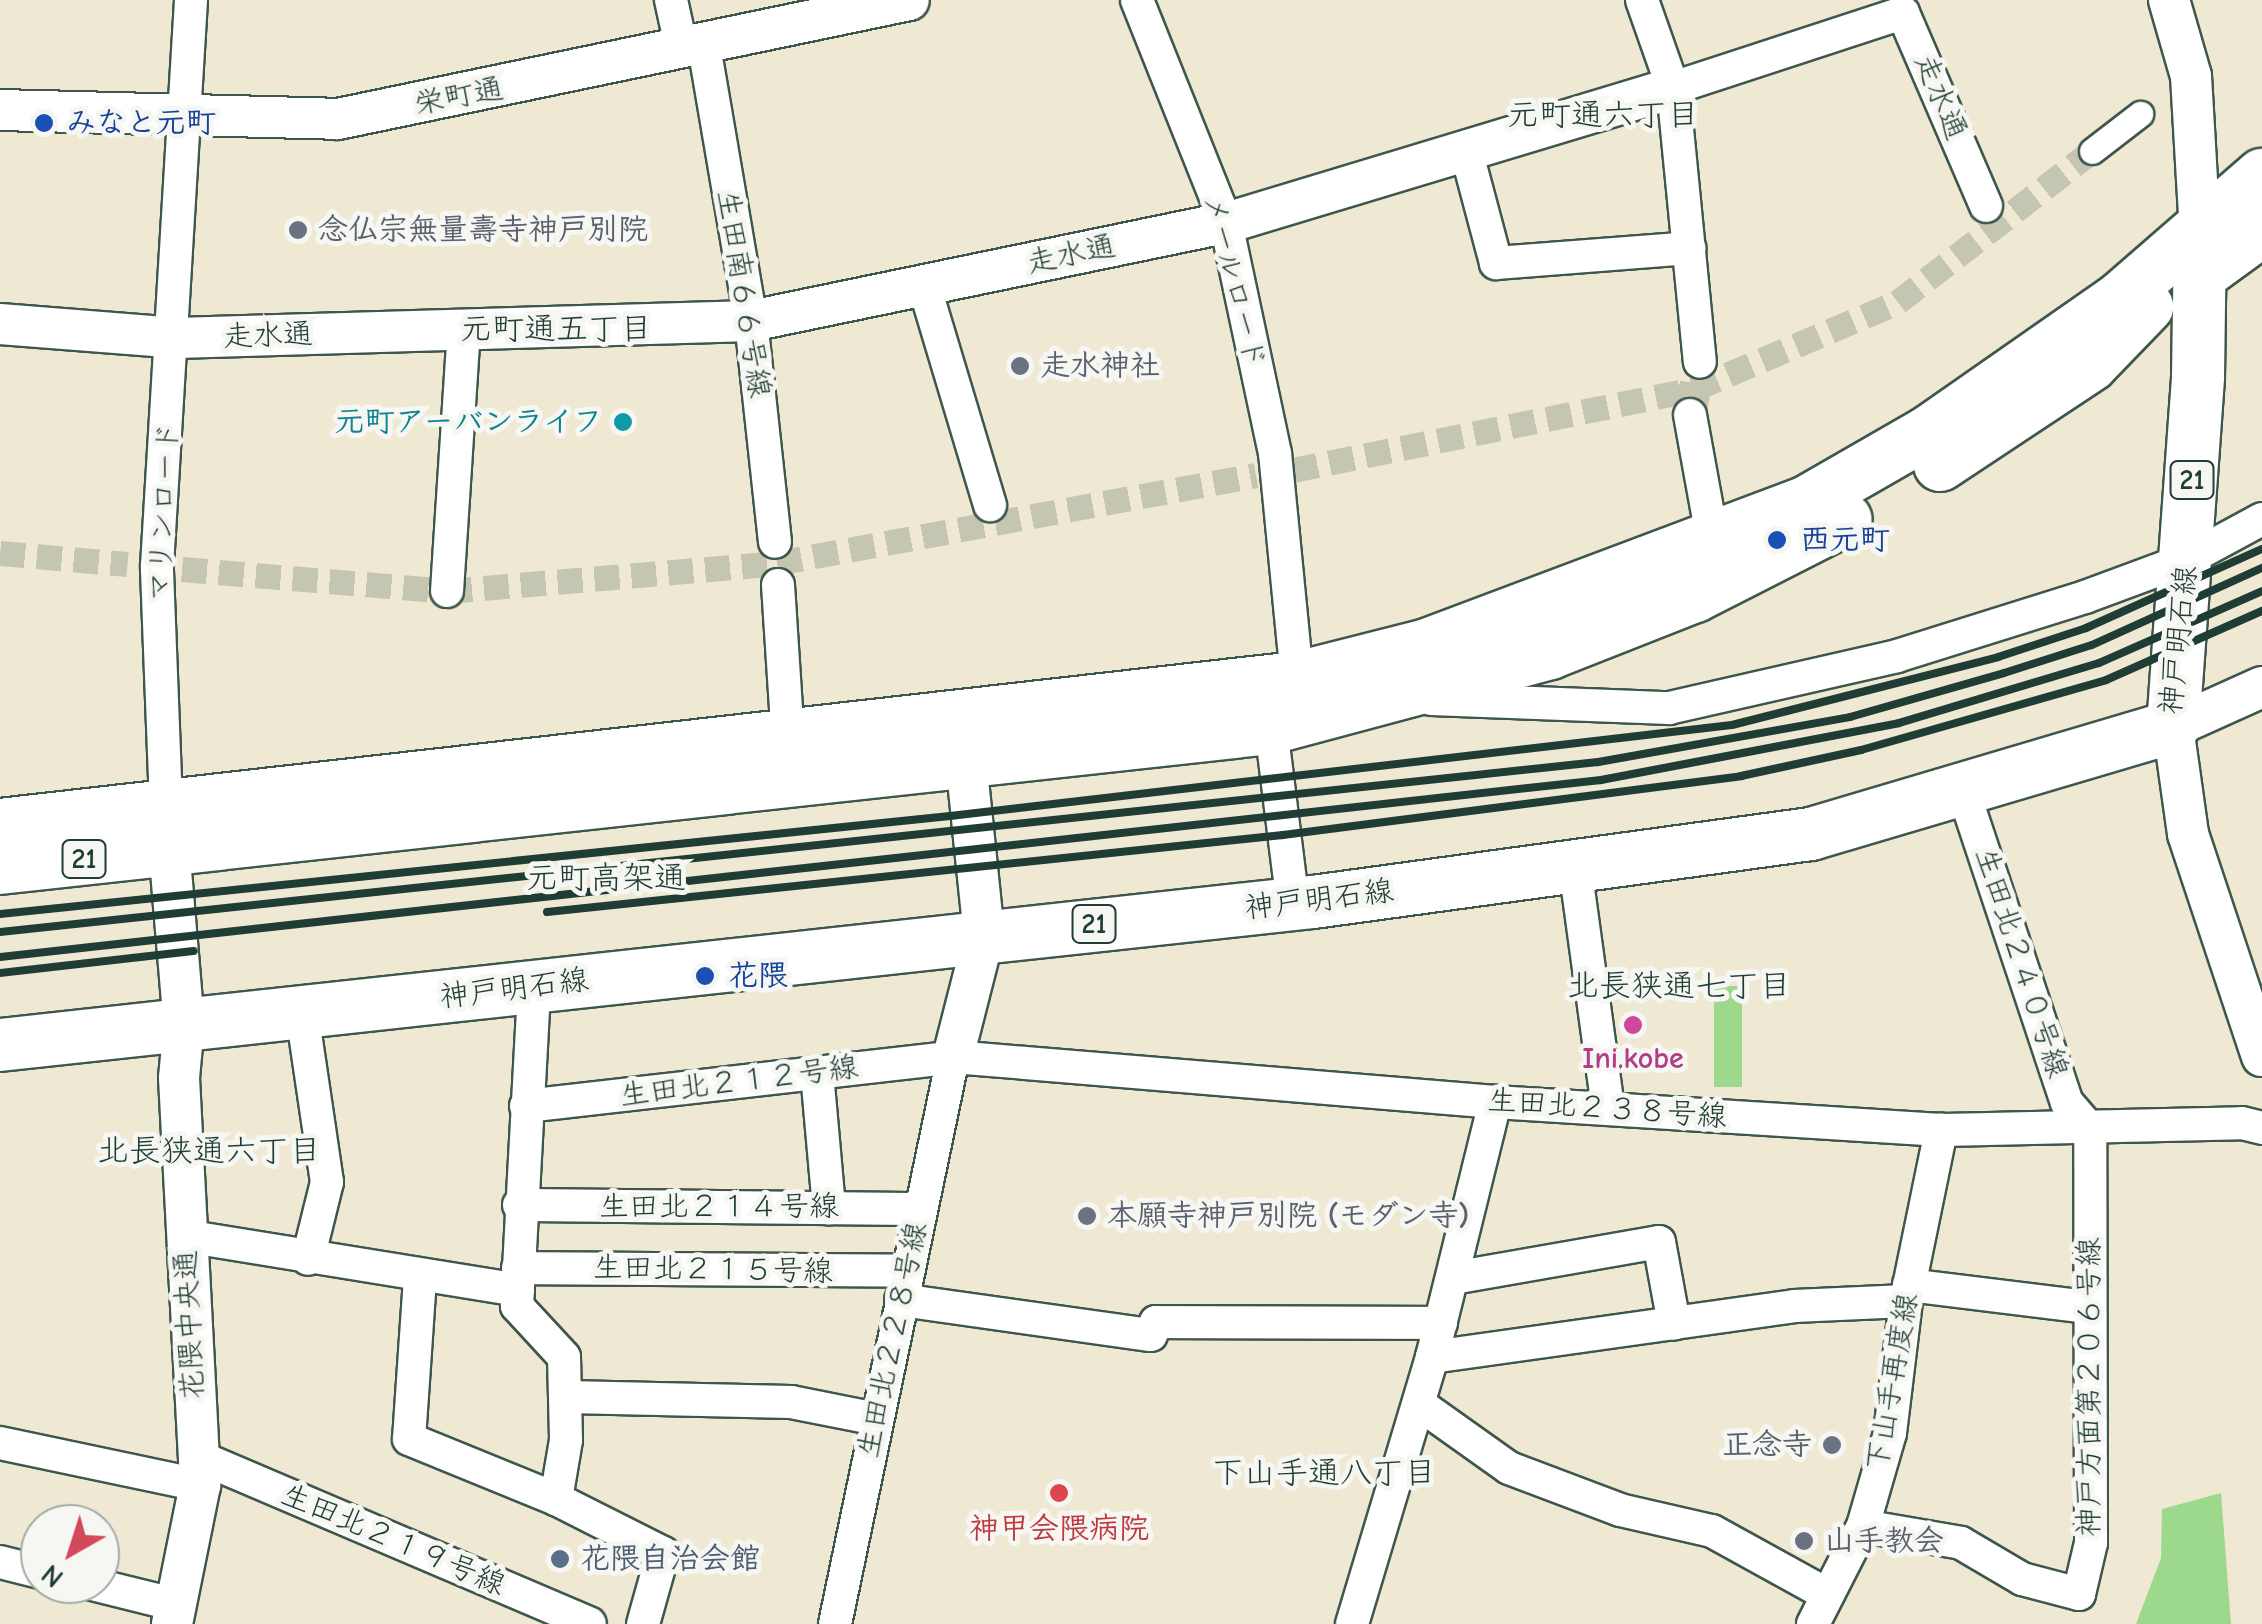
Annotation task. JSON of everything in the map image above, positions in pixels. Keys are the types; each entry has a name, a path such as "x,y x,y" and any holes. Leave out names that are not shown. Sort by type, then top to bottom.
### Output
{"main road":[{"name":"21","path":"0,825 167,828 966,760 1271,728 1401,697 1645,617 1898,492 2091,365 2200,254 2262,175"},
{"name":"21","path":"0,868 167,828 788,739 1297,678 1427,645 1713,542 1805,503 1930,430 2118,300 2200,254 2262,230"},
{"name":"神戸明石線","path":"0,1046 1293,904 1811,834 2173,727 2188,559 2200,254"}],"street":[{"name":"マリンロード","path":"184,1024 167,828 157,586 176,338 191,0"},
{"name":"生田南６６号線","path":"671,0 693,48 751,321 775,542"},
{"name":"栄町通","path":"0,110 338,120 909,0"},
{"name":"メールロード","path":"1137,0 1226,223 1281,495 1297,678"},
{"path":"1642,0 1672,88 1700,362"},
{"path":"2169,0 2191,76 2200,254"},
{"name":"走水通","path":"0,324 176,338 751,321 1226,223 1672,88 1904,13 1986,206"},
{"path":"2092,151 2140,114"},
{"path":"1466,150 1496,263 1689,248"},
{"path":"924,286 990,505"},
{"path":"447,591 464,331"},
{"path":"1690,415 1713,542"},
{"path":"1401,697 1668,708 1897,656 2188,559 2262,520"},
{"path":"778,585 788,739"},
{"path":"1293,904 1271,728 1297,678"},
{"path":"2262,686 2173,727 2188,834 2262,1056"},
{"path":"953,1057 984,935 966,760"},
{"name":"生田北２４０号線","path":"1963,790 2067,1103 2090,1129"},
{"path":"1575,867 1608,1110"},
{"path":"534,986 519,1205 517,1306 564,1358 568,1398 556,1498"},
{"path":"302,1013 327,1182 308,1260"},
{"name":"花隈中央通","path":"175,1614 198,1471 179,1078 184,1024"},
{"name":"生田北２３８号線","path":"953,1057 1495,1102 1941,1130 2242,1123 2262,1128"},
{"name":"生田北２１２号線","path":"526,1106 953,1057"},
{"name":"生田北２２８号線","path":"834,1624 953,1057"},
{"path":"817,1073 829,1208"},
{"path":"1352,1624 1432,1357 1495,1102"},
{"name":"神戸方面第２０６号線","path":"1863,1526 1961,1543 2022,1579 2080,1594 2092,1543 2090,1129"},
{"name":"下山手再度線","path":"1820,1610 1863,1526 1890,1433 1908,1293 1941,1130"},
{"name":"生田北２１４号線","path":"519,1205 919,1209"},
{"name":"生田北２１５号線","path":"185,1236 420,1278 904,1286 1151,1334 1156,1322 1441,1323"},
{"path":"1453,1278 1659,1242 1674,1324"},
{"path":"420,1278 409,1439 556,1498 663,1553 643,1624"},
{"path":"1432,1357 1908,1293 2089,1307"},
{"path":"568,1398 791,1402 877,1418"},
{"path":"1419,1404 1509,1468 1620,1510 1712,1531 1820,1610"},
{"name":"生田北２１９号線","path":"0,1443 198,1471 590,1624"},
{"path":"120,1594 175,1614"}],"green space":[{"path":"1714,986 1742,986 1742,1087 1714,1087"},
{"path":"2221,1493 2231,1624 2136,1624 2161,1558 2162,1509"}],"tunnel":[{"path":"1293,470 1694,389 1898,302 2092,151"},
{"path":"1690,415 1700,362"},
{"path":"182,569 447,591 777,563 1256,475"},
{"path":"0,553 128,564"}],"railway":[{"path":"0,914 950,816 1732,725 1998,657 2086,628 2262,549"},
{"path":"0,932 1598,762 1850,717 2004,673 2092,645 2262,568"},
{"path":"0,957 1601,780 1899,723 2099,663 2262,591"},
{"path":"547,912 1283,835 1741,776 1861,750 2106,680 2262,611"},
{"path":"0,973 194,951"}],"place":[{"name":"みなと元町","path":"44,123"},
{"name":"念仏宗無量壽寺神戸別院","path":"298,230"},
{"name":"走水神社","path":"1020,366"},
{"name":"元町アーバンライフ","path":"623,422"},
{"name":"西元町","path":"1777,540"},
{"name":"花隈","path":"705,976"},
{"name":"Ini.kobe","path":"1633,1025"},
{"name":"本願寺神戸別院 (モダン寺)","path":"1087,1216"},
{"name":"正念寺","path":"1832,1445"},
{"name":"神甲会隈病院","path":"1059,1493"},
{"name":"山手教会","path":"1804,1541"},
{"name":"花隈自治会館","path":"560,1559"}],"district":[{"name":"元町通六丁目","path":"1603,115"},
{"name":"元町通五丁目","path":"556,329"},
{"name":"元町高架通","path":"606,878"},
{"name":"北長狭通七丁目","path":"1679,986"},
{"name":"北長狭通六丁目","path":"209,1151"},
{"name":"下山手通八丁目","path":"1324,1473"}]}
